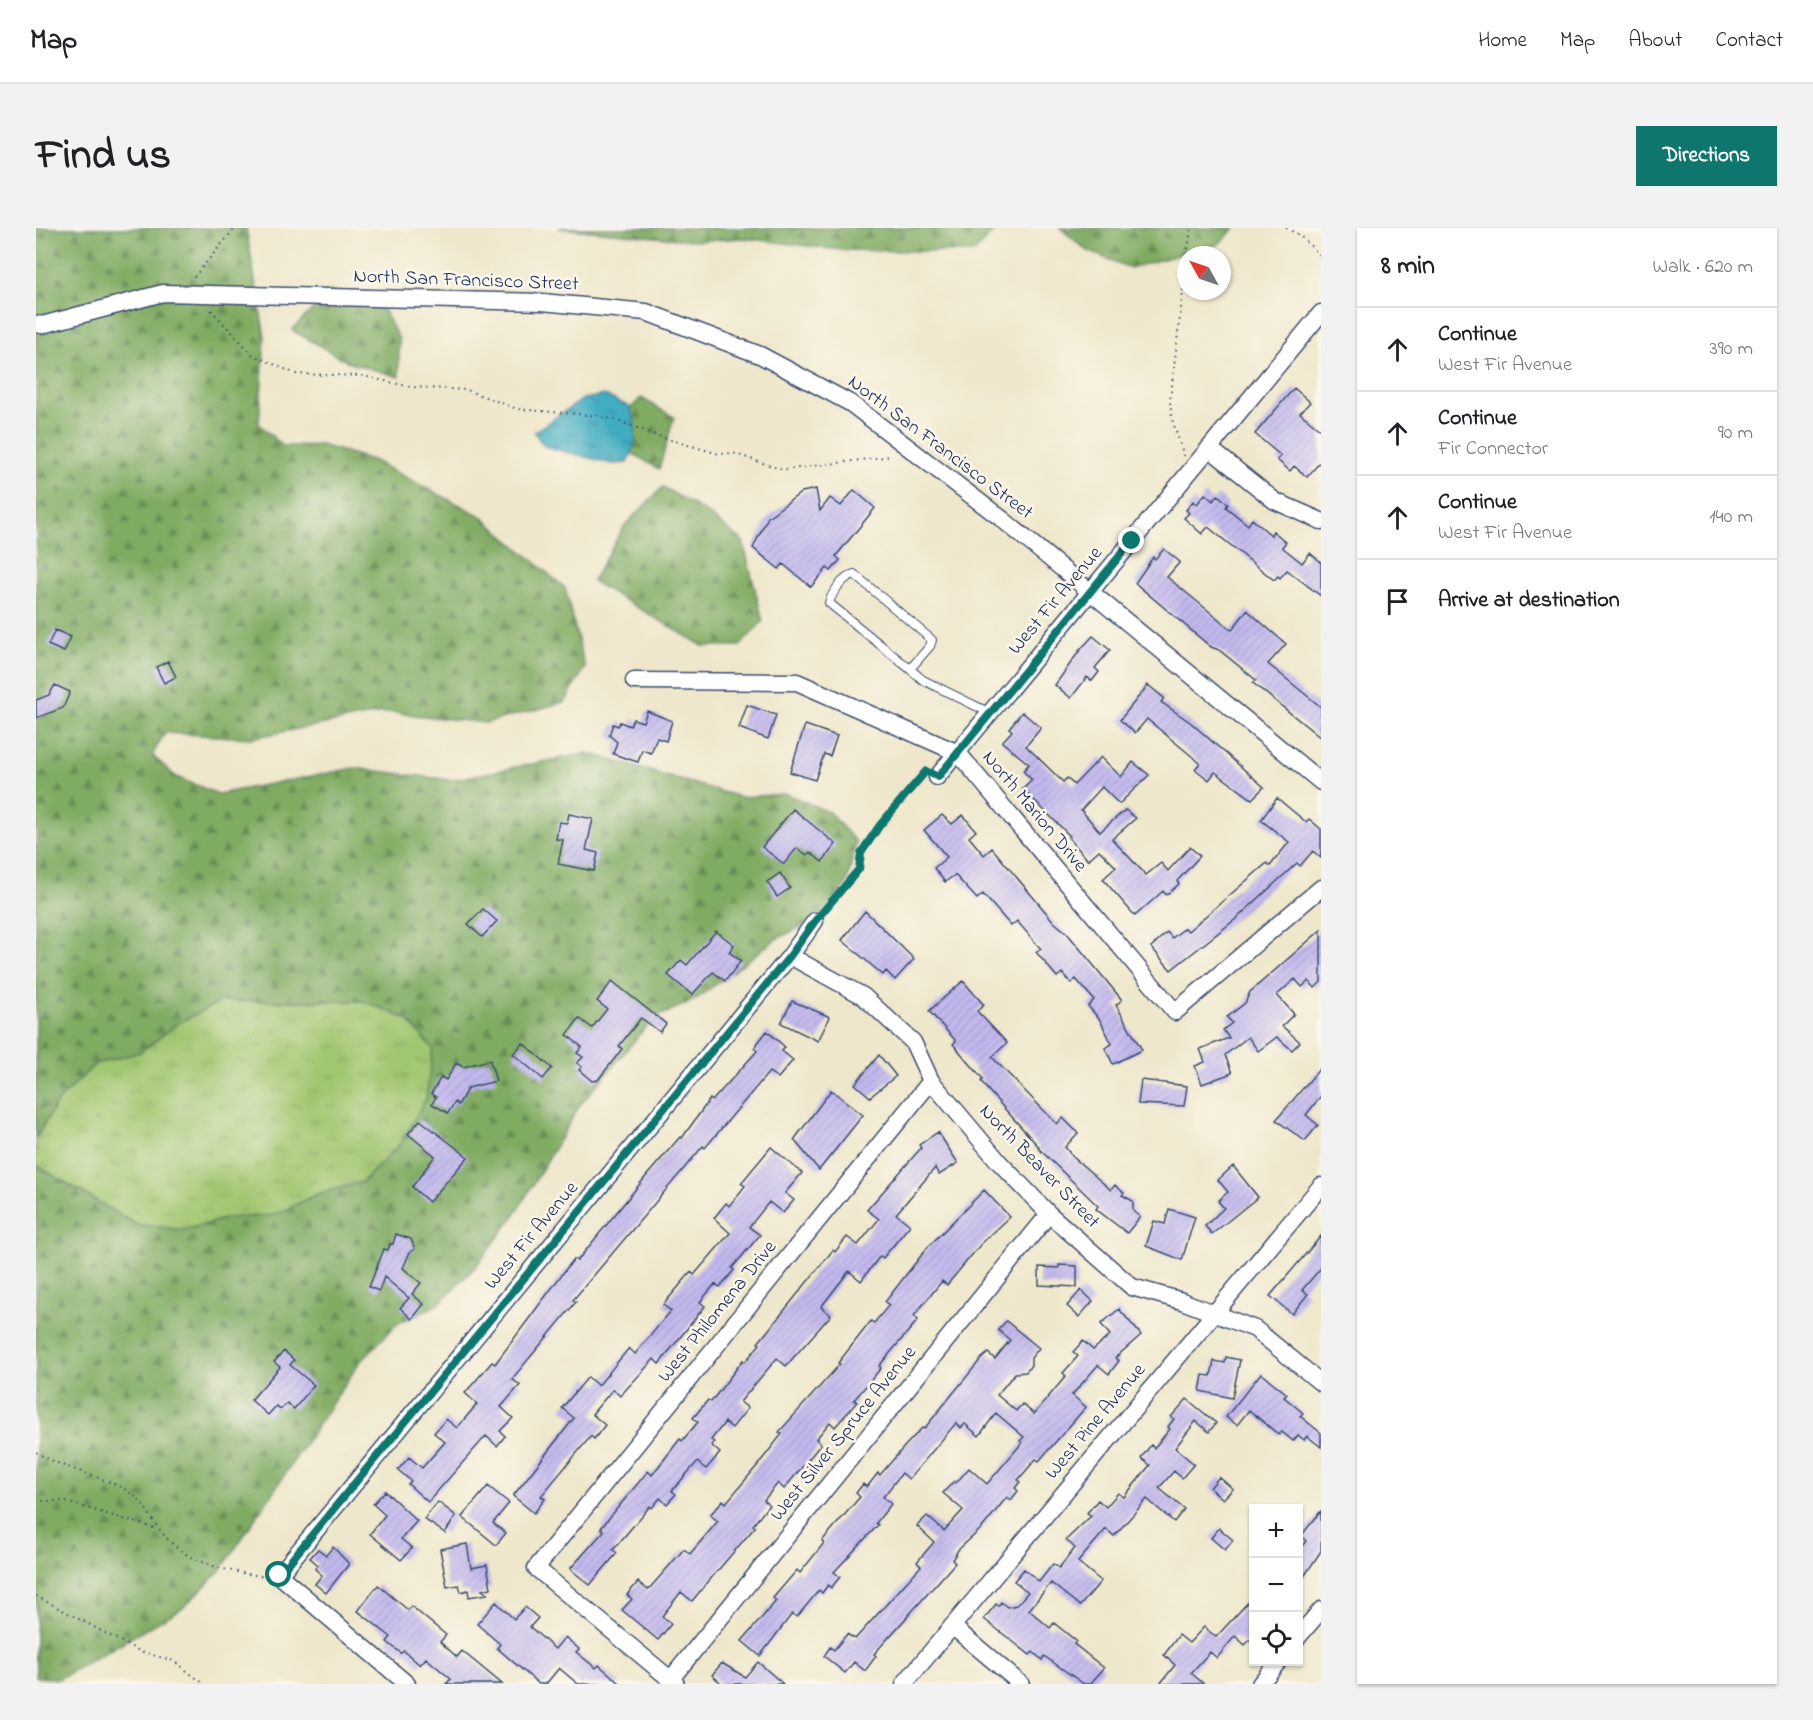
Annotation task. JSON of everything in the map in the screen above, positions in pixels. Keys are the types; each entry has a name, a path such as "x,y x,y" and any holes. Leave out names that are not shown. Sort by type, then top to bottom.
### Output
{"street":[{"name":"North San Francisco Street","path":"36,324 42,325 163,293 542,302 646,312 770,360 850,403 1090,592 1321,782"},
{"name":"West Fir Avenue","path":"938,777 1321,313"},
{"path":"1209,448 1275,501 1321,521"},
{"name":"North Marion Drive","path":"634,681 797,682 958,753 1175,1012 1237,962 1321,888"},
{"name":"West Fir Avenue","path":"282,1578 790,956 815,921"},
{"name":"North Beaver Street","path":"790,956 863,996 913,1042 931,1081 999,1162 1049,1215 1132,1287 1215,1313 1255,1329 1321,1383"},
{"name":"West Philomena Drive","path":"673,1682 536,1568 931,1081"},
{"name":"West Pine Avenue","path":"904,1684 1321,1186"},
{"name":"West Silver Spruce Avenue","path":"673,1682 1049,1215"},
{"path":"282,1578 407,1684"},
{"path":"1303,1632 1321,1610"},
{"path":"952,1626 1021,1684"},
{"path":"1260,1684 1275,1666"}],"lane":[{"path":"910,669 930,646 932,640 854,574 848,576 831,595 829,603 923,680 990,713"}],"path":[{"path":"180,293 236,228"},
{"path":"1188,246 1191,228"},
{"path":"1286,228 1306,240 1321,256"},
{"path":"198,294 223,326 253,355 296,374 328,377 363,376 411,387 467,390 517,409 600,416 664,438 718,453 733,453 783,470 915,453"},
{"path":"1182,300 1170,401 1172,420 1184,454 1183,462"},
{"path":"815,921 859,869 861,853 880,825 926,771 938,777"},
{"path":"36,1452 55,1464 124,1489 149,1509 158,1528 173,1546 199,1563 282,1578"},
{"path":"36,1501 63,1501 158,1528"},
{"path":"36,1596 139,1651 174,1660 204,1684"}],"green space":[{"path":"36,228 246,228 265,337 259,424 283,446 321,445 372,460 481,516 565,588 585,668 565,702 485,723 387,712 251,738 165,733 152,755 176,777 218,794 354,768 451,780 587,753 740,797 787,794 829,812 856,842 847,883 818,919 776,939 696,999 653,1019 580,1105 513,1218 477,1265 439,1304 397,1324 359,1363 221,1570 183,1608 59,1679 36,1677 36,1165 135,1224 184,1230 228,1218 275,1215 317,1194 362,1182 400,1144 426,1099 433,1049 407,1019 364,1001 222,1001 180,1022 140,1052 95,1064 57,1102 36,1138"},
{"path":"559,228 996,228 975,252 841,250 743,238 697,241"},
{"path":"1060,228 1235,228 1219,244 1177,246 1177,255 1130,268 1088,251"},
{"path":"330,291 381,306 399,339 399,377 348,362 292,330"},
{"path":"641,398 674,417 659,469 603,436"},
{"path":"663,487 707,513 743,541 763,621 740,646 703,646 592,581 625,525"},
{"path":"222,1001 364,1001 407,1019 433,1049 426,1099 400,1144 362,1182 317,1194 275,1215 228,1218 184,1230 135,1224 36,1165 36,1138 57,1102 95,1064 140,1052 180,1022"}],"water":[{"path":"604,395 630,407 633,414 634,443 627,463 612,464 544,446 534,432 583,399"}],"building":[{"path":"1294,388 1310,402 1300,413 1321,430 1321,461 1307,477 1294,466 1290,471 1277,460 1281,456 1255,434"},
{"path":"816,489 820,511 830,498 841,506 854,490 875,508 836,556 840,560 831,571 827,568 811,587 783,564 779,569 753,548 768,517 802,492"},
{"path":"1205,494 1213,501 1218,495 1228,504 1226,507 1248,525 1252,519 1271,535 1273,531 1286,542 1282,547 1302,563 1310,553 1321,562 1321,596 1287,570 1280,578 1278,576 1274,580 1208,527 1202,534 1184,518 1189,513 1186,510 1193,501 1197,504"},
{"path":"1164,549 1180,562 1167,577 1232,630 1247,610 1286,644 1268,664 1321,707 1321,738 1253,683 1256,680 1219,650 1211,647 1135,583 1153,557 1155,559"},
{"path":"55,630 71,637 64,652 48,645"},
{"path":"1093,636 1110,650 1095,668 1099,672 1092,681 1087,677 1071,698 1055,685"},
{"path":"168,661 176,677 164,683 156,667"},
{"path":"55,685 70,692 63,708 36,718 36,700 49,695"},
{"path":"1148,685 1164,698 1161,702 1190,722 1264,787 1252,799 1215,772 1209,780 1195,769 1200,763 1147,719 1135,733 1120,720"},
{"path":"747,705 776,715 768,739 739,728"},
{"path":"647,711 672,721 666,741 657,738 651,753 642,750 638,762 613,754 617,742 609,735 613,724 618,726 620,722 630,726 633,719 643,722"},
{"path":"1022,712 1041,728 1026,746 1063,782 1067,778 1074,785 1101,757 1121,777 1133,762 1149,775 1119,804 1102,787 1081,810 1100,832 1125,810 1136,818 1112,839 1146,875 1161,863 1168,871 1190,847 1200,856 1177,881 1179,884 1166,895 1163,891 1135,916 1103,879 1116,867 1099,850 1088,860 1068,837 1070,836 1023,789 1032,780 1023,771 1029,764 1002,742 1012,731 1009,728"},
{"path":"805,725 837,736 830,756 824,754 815,780 790,772"},
{"path":"1277,798 1306,822 1309,819 1321,829 1321,858 1313,851 1300,866 1297,863 1237,918 1171,970 1151,947 1167,932 1172,938 1185,928 1188,931 1267,863 1270,866 1289,842 1261,820"},
{"path":"793,809 836,844 822,862 810,852 807,855 797,848 784,864 762,847"},
{"path":"569,814 593,819 586,850 598,853 594,871 558,864 563,840 556,839 559,822 567,823"},
{"path":"942,815 952,824 963,815 976,831 969,837 984,855 992,848 1054,922 1067,933 1122,1000 1116,1005 1142,1050 1113,1064 1105,1048 1112,1044 1100,1020 1088,1006 1094,1000 1076,979 1071,983 1062,973 1057,977 1036,952 1041,949 1017,921 1011,926 983,894 977,899 955,875 945,882 934,868 947,857 924,830"},
{"path":"780,873 790,888 777,897 767,882"},
{"path":"483,909 497,921 482,937 468,924"},
{"path":"865,911 914,959 895,980 886,971 883,975 842,940"},
{"path":"1321,930 1321,982 1315,988 1309,981 1302,987 1295,979 1277,995 1294,1014 1282,1026 1300,1042 1292,1050 1277,1037 1258,1051 1248,1037 1225,1055 1232,1073 1202,1084 1195,1066 1205,1062 1200,1049 1229,1038 1223,1030 1232,1023 1227,1017 1245,1003 1250,992"},
{"path":"716,931 734,945 729,952 741,961 725,981 713,972 692,995 668,975 681,960 687,965"},
{"path":"612,981 666,1024 660,1032 641,1018 619,1046 622,1049 598,1080 592,1081 579,1070 582,1067 577,1063 583,1057 577,1053 582,1047 567,1035 579,1018 592,1028 607,1009 597,1001"},
{"path":"963,981 984,1005 977,1011 1007,1043 992,1057 1057,1124 1063,1118 1078,1133 1065,1147 1073,1157 1111,1190 1115,1185 1124,1193 1122,1195 1133,1201 1133,1211 1140,1217 1127,1233 1096,1209 1098,1206 1038,1148 986,1088 981,1081 983,1079 953,1044 956,1041 929,1011"},
{"path":"792,1001 830,1017 818,1041 781,1023"},
{"path":"767,1031 785,1047 782,1051 793,1060 778,1078 769,1072 705,1148 703,1146 573,1300 576,1302 512,1379 520,1385 501,1407 513,1418 500,1431 505,1436 497,1446 486,1436 428,1502 408,1484 411,1481 398,1470 409,1457 422,1468 445,1442 434,1433 446,1419 457,1428 477,1404 465,1393 492,1362 495,1364 574,1259 577,1261 648,1174 680,1137 682,1138 710,1099 712,1101 757,1051 754,1048"},
{"path":"523,1043 552,1068 543,1079 513,1054"},
{"path":"879,1055 896,1076 870,1097 855,1084"},
{"path":"490,1060 496,1081 468,1088 458,1105 455,1102 448,1113 432,1104 436,1097 431,1094 441,1077 446,1080 456,1063 463,1067"},
{"path":"1321,1067 1321,1096 1306,1115 1318,1125 1305,1141 1276,1120"},
{"path":"1141,1080 1187,1086 1184,1106 1138,1104"},
{"path":"831,1090 863,1115 819,1170 794,1140"},
{"path":"420,1120 468,1157 429,1202 412,1187 435,1156 408,1134"},
{"path":"938,1132 958,1163 939,1175 935,1168 896,1214 910,1225 883,1258 880,1256 861,1281 849,1271 821,1307 831,1315 786,1366 777,1358 740,1402 748,1408 732,1428 725,1422 711,1440 714,1442 711,1445 720,1453 706,1469 697,1462 672,1491 676,1494 667,1504 660,1498 652,1508 650,1506 613,1550 617,1553 590,1585 570,1569 604,1531 601,1528 648,1471 652,1475 680,1439 682,1441 698,1422 693,1418 708,1400 711,1402 743,1360 745,1362 760,1344 758,1343 833,1250 835,1252 847,1237 858,1245 879,1219 867,1210 921,1148 919,1145"},
{"path":"771,1147 802,1173 785,1193 794,1200 783,1213 769,1202 749,1227 760,1235 732,1268 734,1270 720,1287 715,1284 700,1302 705,1306 659,1364 654,1359 620,1396 613,1389 592,1414 605,1425 594,1439 591,1436 541,1496 545,1499 534,1513 513,1496 574,1418 562,1408 588,1377 598,1386 629,1348 635,1354 671,1311 663,1305 691,1272 694,1275 730,1233 714,1218 726,1203 729,1206 745,1186 741,1183"},
{"path":"1233,1166 1258,1197 1212,1234 1205,1226 1224,1208 1218,1201 1228,1192 1218,1180"},
{"path":"984,1190 1010,1217 981,1244 947,1285 942,1281 914,1316 918,1320 854,1400 857,1402 835,1427 830,1422 816,1439 821,1444 784,1489 778,1483 764,1500 769,1505 753,1525 755,1527 692,1601 681,1592 662,1616 671,1624 658,1640 622,1610 632,1599 627,1595 638,1582 648,1590 684,1549 690,1554 718,1521 710,1515 723,1500 726,1503 782,1434 779,1432 840,1364 838,1363 871,1321 874,1323 889,1305 885,1302 927,1248"},
{"path":"1169,1209 1195,1217 1182,1260 1146,1246 1154,1221 1165,1224"},
{"path":"396,1234 411,1239 415,1249 410,1252 403,1268 421,1283 412,1294 424,1304 412,1319 400,1308 409,1298 384,1277 379,1291 369,1287 384,1249 388,1250 390,1244 393,1244"},
{"path":"1321,1236 1321,1268 1302,1290 1308,1294 1292,1314 1270,1296"},
{"path":"1059,1265 1077,1266 1077,1287 1039,1285 1039,1267 1059,1268"},
{"path":"1081,1290 1093,1301 1079,1317 1067,1306"},
{"path":"1119,1309 1141,1335 1115,1358 1119,1361 1109,1374 1098,1365 1072,1395 1086,1407 1039,1461 1036,1459 1018,1480 1020,1482 1015,1488 1018,1491 1011,1500 1007,1497 982,1528 958,1550 952,1560 955,1563 874,1654 876,1656 865,1671 854,1662 845,1673 824,1656 830,1647 834,1650 847,1634 855,1639 921,1566 917,1562 934,1542 917,1526 927,1516 944,1531 963,1510 943,1493 954,1481 956,1483 969,1468 987,1484 1022,1443 1020,1441 1024,1437 996,1413 979,1436 965,1424 961,1428 956,1423 909,1479 902,1473 883,1497 891,1504 876,1523 878,1525 834,1572 840,1577 831,1588 828,1585 822,1593 819,1590 797,1617 792,1614 760,1656 742,1641 776,1601 773,1598 797,1570 800,1573 824,1543 822,1541 860,1497 856,1493 863,1484 867,1487 922,1428 924,1429 981,1359 988,1353 995,1359 1010,1340 998,1330 1006,1321 1039,1348 1031,1358 1031,1365 1026,1372 1015,1373 997,1395 1016,1411 1022,1404 1034,1414 1066,1376 1063,1373 1078,1356 1073,1352 1083,1341 1093,1350 1110,1335 1101,1324"},
{"path":"284,1351 294,1360 290,1365 314,1385 294,1409 287,1403 281,1409 276,1406 268,1415 251,1400 280,1367 274,1362"},
{"path":"1226,1357 1240,1360 1232,1398 1200,1391 1203,1375 1211,1376 1214,1361 1225,1363"},
{"path":"1261,1373 1287,1394 1284,1397 1303,1413 1300,1416 1321,1433 1321,1447 1307,1436 1304,1440 1298,1435 1293,1441 1282,1432 1279,1435 1249,1410 1237,1425 1226,1417"},
{"path":"1187,1399 1216,1423 1209,1432 1196,1421 1175,1448 1194,1464 1182,1478 1174,1471 1159,1488 1184,1509 1174,1522 1147,1499 1114,1536 1106,1529 1078,1562 1101,1581 1080,1606 1051,1583 1029,1610 1050,1628 1054,1623 1076,1641 1074,1644 1104,1668 1090,1684 1084,1684 1044,1656 1042,1660 1033,1652 1030,1655 984,1619 996,1604 998,1606 1001,1602 1007,1607 1017,1605 1028,1592 1014,1581 1024,1569 1039,1582 1053,1564 1059,1568 1075,1548 1066,1540 1091,1516 1087,1513 1098,1500 1106,1507 1118,1493 1124,1497 1150,1465 1141,1458 1151,1445 1154,1448 1170,1429 1168,1427 1174,1419 1171,1417"},
{"path":"1219,1477 1233,1489 1223,1499 1210,1488"},
{"path":"488,1486 509,1503 493,1523 506,1533 496,1545 462,1517"},
{"path":"385,1491 417,1521 401,1539 412,1548 401,1560 370,1534 385,1515 373,1504"},
{"path":"438,1502 456,1516 445,1533 424,1519"},
{"path":"1321,1511 1321,1551 1303,1578 1303,1545 1306,1541 1303,1534"},
{"path":"1219,1528 1233,1540 1225,1550 1211,1538"},
{"path":"467,1544 471,1568 487,1565 491,1588 482,1590 487,1594 469,1597 468,1590 461,1592 459,1585 447,1587 440,1549"},
{"path":"333,1547 349,1564 326,1593 315,1584 322,1575 315,1569 318,1565 310,1558 318,1549 326,1555"},
{"path":"378,1585 408,1610 411,1606 446,1635 440,1642 457,1657 462,1651 502,1684 446,1684 451,1679 426,1658 420,1665 404,1651 401,1653 387,1642 391,1637 358,1611"},
{"path":"1249,1601 1249,1641 1245,1645 1235,1636 1217,1658 1210,1652 1191,1673 1204,1684 1160,1684 1175,1665 1164,1655 1179,1635 1189,1643 1204,1627 1216,1637"},
{"path":"496,1602 514,1619 525,1607 538,1618 530,1627 555,1649 565,1637 579,1649 576,1652 596,1668 599,1665 621,1684 578,1684 559,1668 546,1684 539,1684 497,1648 500,1644 477,1624"},
{"path":"758,1662 783,1684 722,1684 712,1675 722,1663 745,1677"}],"route":[{"path":"279,1575 790,956 815,921 859,869 861,853 880,825 926,771 938,777 1132,541"}]}
